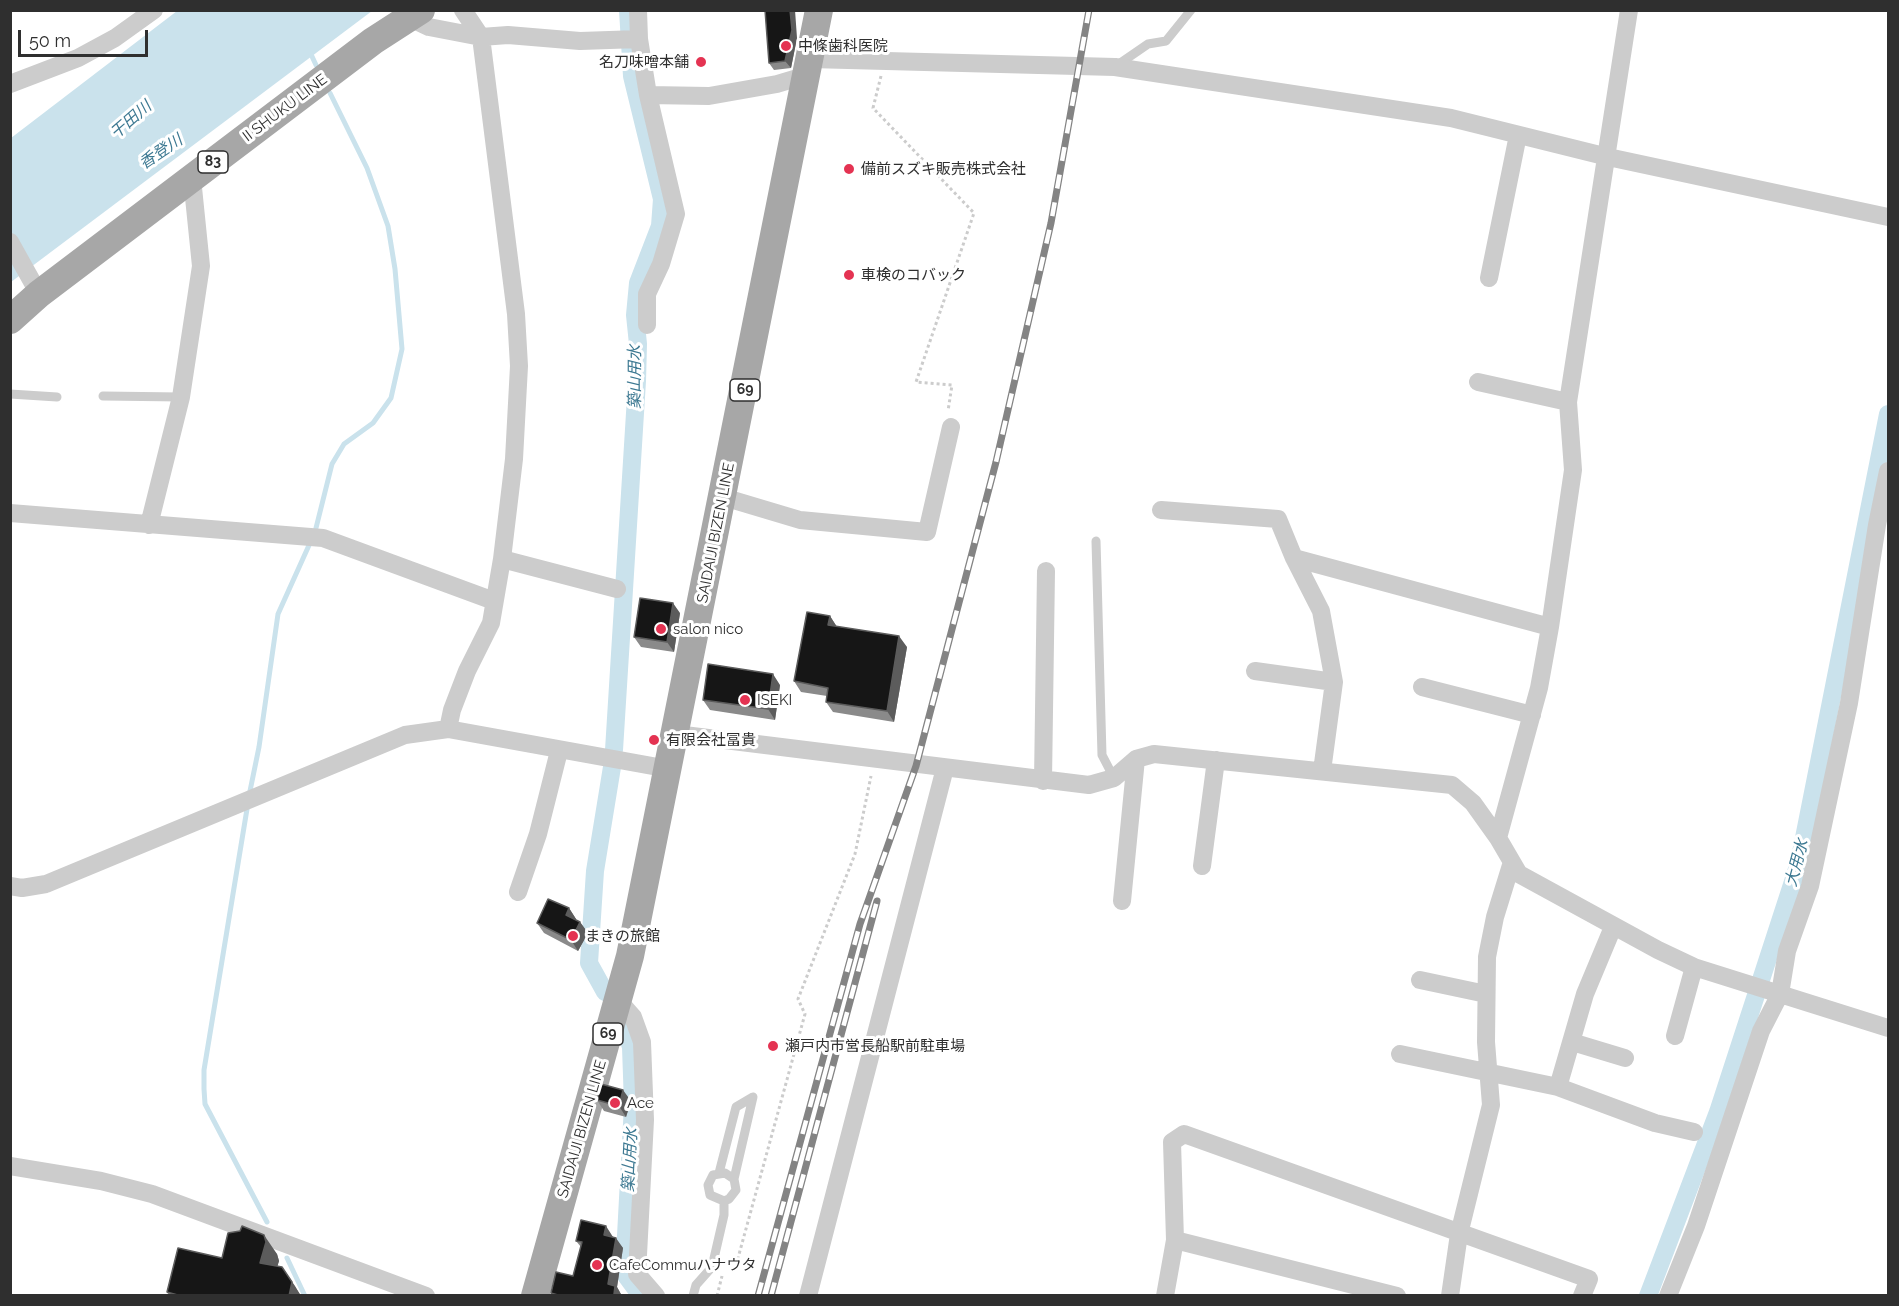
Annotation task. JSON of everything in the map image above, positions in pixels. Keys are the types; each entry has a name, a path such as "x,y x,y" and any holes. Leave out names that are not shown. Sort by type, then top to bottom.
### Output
{"main road":[{"name":"SAIDAIJI BIZEN LINE","path":"535,1296 630,956 819,10"},
{"name":"II SHUKU LINE","path":"10,320 34,286 192,178 373,41 416,14"}],"street":[{"path":"10,84 78,57 115,38 154,10"},
{"path":"448,729 452,710 467,671 491,623 502,559 514,459 519,366 516,314 482,37 463,10"},
{"path":"638,10 632,39 648,95 676,214 661,264 647,294 647,325"},
{"path":"1498,838 1532,715 1550,627 1573,470 1568,402 1608,158 1629,10"},
{"path":"416,14 429,27 482,37 508,35 580,41 632,39"},
{"path":"648,95 709,96 777,84 809,67 885,60 1115,67 1451,118 1608,158 1888,217"},
{"path":"1489,278 1518,135"},
{"path":"149,525 181,397 201,266 192,178"},
{"path":"10,242 34,286"},
{"path":"1478,382 1568,402"},
{"path":"723,497 801,520 927,532 951,427"},
{"path":"1668,1296 1696,1226 1810,886 1849,703 1877,525 1888,471"},
{"path":"1161,510 1278,519 1294,558 1321,611 1334,682 1322,771"},
{"path":"10,513 323,538 494,601"},
{"path":"1294,558 1550,627"},
{"path":"502,559 617,589"},
{"path":"1043,781 1046,572"},
{"path":"1255,671 1334,682"},
{"path":"1422,687 1532,715"},
{"path":"14,890 46,884 405,735 448,729 559,751 669,769"},
{"path":"676,734 1089,785 1114,778 1136,759 1154,754 1452,785 1473,803 1498,838 1519,874 1613,927 1694,967 1888,1028"},
{"path":"518,892 538,834 559,751"},
{"path":"1122,901 1136,759"},
{"path":"1202,866 1216,760"},
{"path":"808,1296 945,768"},
{"path":"1450,1296 1459,1234 1491,1105 1486,1042 1487,957 1495,917 1512,862"},
{"path":"1558,1087 1585,994 1613,927"},
{"path":"1675,1036 1694,967"},
{"path":"1420,980 1486,994"},
{"path":"618,1000 633,1017 642,1042 645,1120 637,1274 656,1296"},
{"path":"1572,1042 1625,1058"},
{"path":"1400,1054 1558,1087 1655,1123 1694,1132"},
{"path":"1165,1296 1174,1240 1172,1142 1184,1134 1589,1279 1582,1296"},
{"path":"10,1166 101,1181 152,1194 426,1296"},
{"path":"1174,1240 1397,1296"}],"lane":[{"path":"1115,67 1148,44 1166,41 1191,10"},
{"path":"10,394 57,397"},
{"path":"103,396 181,397"},
{"path":"1096,541 1102,755 1114,778"},
{"path":"719,1173 736,1107 753,1097 734,1179 736,1185 733,1196 724,1201 714,1199 708,1190 709,1180 719,1173 725,1173 734,1179"},
{"path":"693,1296 696,1286 712,1267 724,1215 724,1201"}],"path":[{"path":"885,60 873,108 974,213 916,382 952,385 947,419 951,427"},
{"path":"717,1296 726,1264 738,1258 805,1014 798,999 855,854 874,760"}],"water":[{"path":"177,11 372,11 11,282 11,138"}],"building":[{"path":"765,10 790,10 792,30 785,61 769,63"},
{"path":"640,598 673,603 667,642 634,637"},
{"path":"807,612 830,616 828,625 899,636 887,711 826,702 828,688 794,681"},
{"path":"708,664 773,674 768,709 703,700"},
{"path":"548,899 569,908 566,915 580,922 571,940 537,923"},
{"path":"601,1084 623,1090 619,1106 597,1100"},
{"path":"581,1220 606,1226 604,1235 616,1238 608,1284 615,1286 614,1294 619,1296 561,1296 551,1293 556,1272 573,1276 582,1242 576,1241"},
{"path":"242,1226 264,1235 266,1242 260,1263 282,1267 292,1282 289,1296 181,1296 167,1292 178,1248 222,1258 228,1233 240,1231"}],"waterway":[{"name":"築山用水","path":"614,750 637,381 638,344 635,315 638,283 660,226 662,199 632,76 628,10"},
{"path":"309,50 316,65"},
{"path":"315,532 332,464 344,444 373,423 391,398 402,349 395,269 388,226 367,168 330,93"},
{"name":"大用水","path":"1648,1296 1718,1112 1799,863 1888,414"},
{"path":"250,791 259,747 278,614 310,543"},
{"name":"築山用水","path":"605,992 589,963 595,871 612,767"},
{"path":"247,809 204,1070 204,1089 205,1104 267,1222"},
{"name":"築山用水","path":"623,1021 631,1047 633,1105 624,1273 641,1296"},
{"path":"287,1258 305,1296"}],"railway":[{"path":"758,1296 860,924 916,766 996,462 1051,223 1089,10"},
{"path":"771,1296 877,901"}],"place":[{"name":"中條歯科医院","path":"786,46"},
{"name":"名刀味噌本舗","path":"701,62"},
{"name":"備前スズキ販売株式会社","path":"849,169"},
{"name":"車検のコバック","path":"849,275"},
{"name":"salon nico","path":"661,629"},
{"name":"ISEKI","path":"745,700"},
{"name":"有限会社冨貴","path":"654,740"},
{"name":"まきの旅館","path":"573,936"},
{"name":"瀬戸内市営長船駅前駐車場","path":"773,1046"},
{"name":"Ace","path":"615,1103"},
{"name":"CafeCommuハナウタ","path":"597,1265"}],"water label":[{"name":"干田川","path":"131,120"},
{"name":"香登川","path":"161,152"}]}
